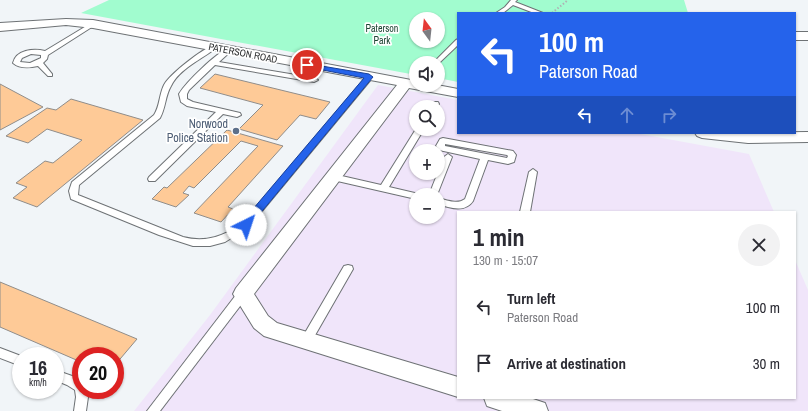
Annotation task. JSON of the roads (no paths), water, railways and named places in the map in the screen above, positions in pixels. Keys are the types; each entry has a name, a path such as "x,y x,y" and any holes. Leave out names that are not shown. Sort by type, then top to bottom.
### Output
{"street":[{"name":"PATERSON ROAD","path":"0,27 52,22 93,24 409,84"},
{"path":"796,36 808,36"},
{"path":"409,90 333,177 243,294 261,322 271,330 457,387"},
{"name":"PATERSON ROAD","path":"445,91 457,93"},
{"path":"711,134 748,138 808,137"},
{"path":"497,399 537,411"}],"lane":[{"path":"500,12 513,1 538,12"},
{"path":"46,54 41,52 30,52 19,57 16,61 17,64 23,66 39,63 44,59 46,54 93,24"},
{"path":"443,56 457,42"},
{"path":"214,47 176,75 168,84 162,110 157,116 75,184 73,191 74,197 143,226 186,241 204,243 235,234 246,225 369,77"},
{"path":"229,50 194,80 186,88 183,94 184,100 190,104 221,112 237,114"},
{"path":"39,63 50,75"},
{"path":"215,63 314,80"},
{"path":"152,180 221,112"},
{"path":"384,188 416,136"},
{"path":"443,141 446,141 510,153 512,155 511,160 508,161 484,157 442,148 440,146 443,141"},
{"path":"436,188 448,157"},
{"path":"445,203 458,206 465,205 469,201 484,157"},
{"path":"525,211 533,172"},
{"path":"333,177 409,194"},
{"path":"306,341 348,269"},
{"path":"152,411 243,294"},
{"path":"0,353 12,358"},
{"path":"64,378 80,387 82,397 80,411"}],"place":[{"name":"Norwood Police Station","path":"236,131"}],"park label":[{"name":"Paterson Park","path":"382,34"}]}
